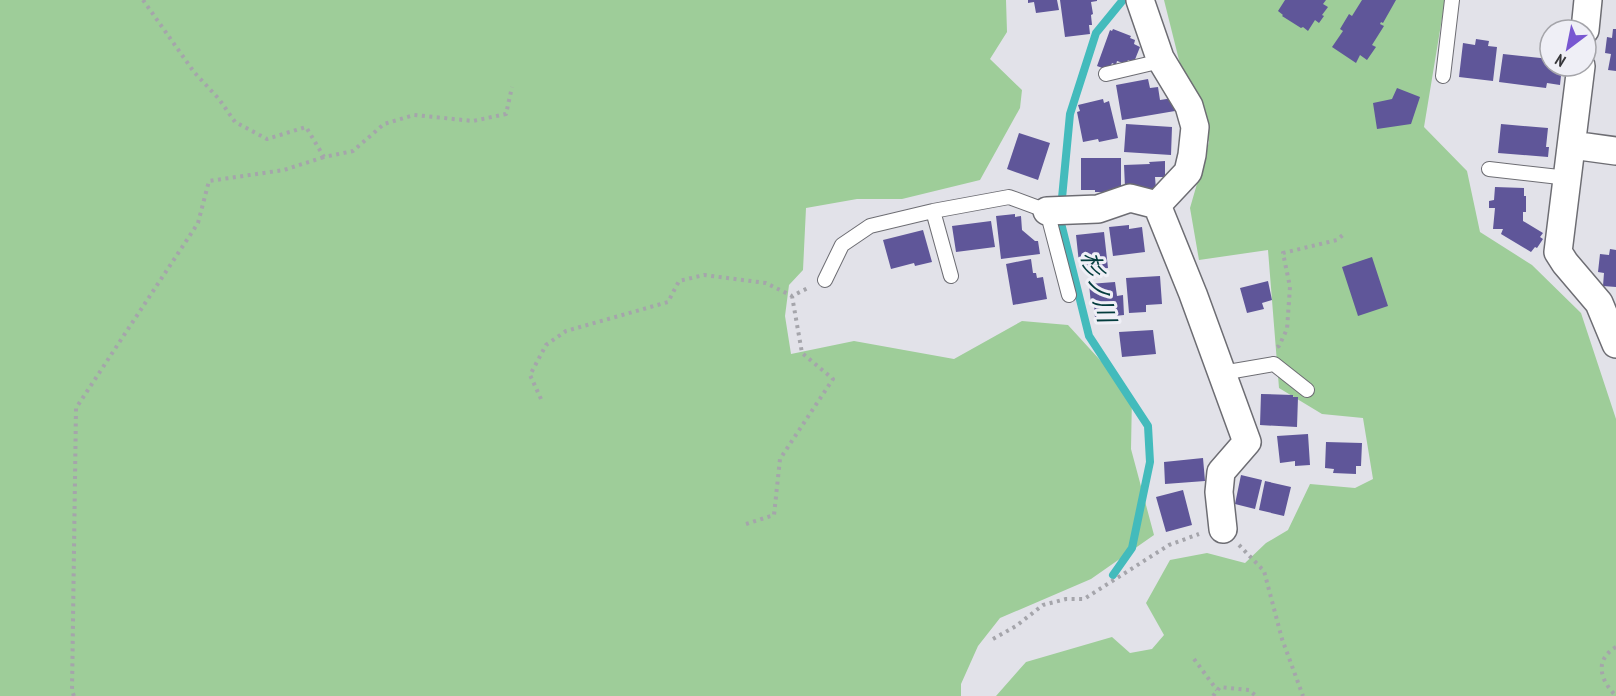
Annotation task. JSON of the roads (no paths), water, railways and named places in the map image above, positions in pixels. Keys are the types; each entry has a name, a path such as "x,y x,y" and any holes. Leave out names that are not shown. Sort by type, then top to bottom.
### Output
{"street":[{"path":"1140,0 1161,60 1189,106 1195,127 1188,172 1156,205"},
{"path":"1586,18 1588,0"},
{"path":"1580,78 1558,252 1565,263 1607,302 1616,344"},
{"path":"1572,145 1616,150"},
{"path":"1047,211 1098,209 1130,198 1156,205"},
{"path":"1156,205 1193,294 1247,442 1221,472 1219,492 1223,529"}],"lane":[{"path":"1443,76 1452,0"},
{"path":"1106,74 1161,60"},
{"path":"1490,169 1568,178"},
{"path":"825,279 842,245 870,226 933,211 1009,197 1047,211 1069,295"},
{"path":"933,211 951,276"},
{"path":"1222,373 1274,364 1307,390"}],"waterway":[{"name":"杉ノ川","path":"1113,575 1132,548 1150,462 1148,426 1089,336 1060,219 1070,114 1096,33 1123,0"}]}
